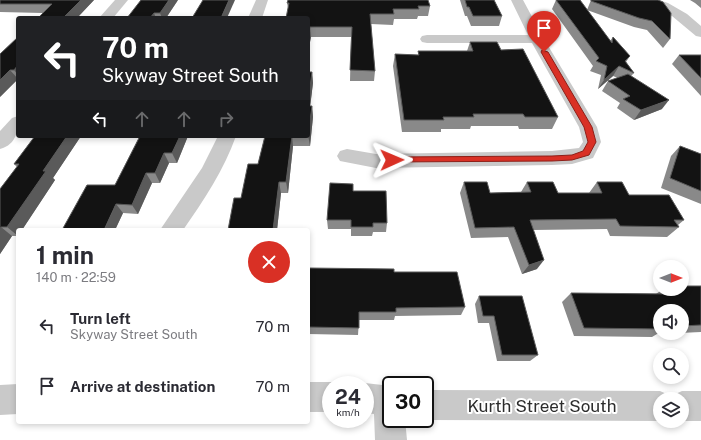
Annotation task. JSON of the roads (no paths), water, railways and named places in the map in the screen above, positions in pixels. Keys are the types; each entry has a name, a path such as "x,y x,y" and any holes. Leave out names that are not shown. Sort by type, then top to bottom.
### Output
{"street":[{"path":"108,16 122,0"},
{"path":"256,16 262,0"},
{"path":"347,156 376,160 552,158 572,157 586,153 592,142 588,127 537,39 517,0"},
{"path":"647,0 666,6 681,14 701,33"},
{"path":"427,39 537,39"},
{"path":"0,143 16,124"},
{"path":"172,228 207,177 222,151 226,138"},
{"path":"310,397 322,397"},
{"path":"0,400 16,399"},
{"name":"Kurth Street South","path":"434,405 653,406"},
{"path":"689,406 701,406"},
{"path":"388,428 391,440"}]}
